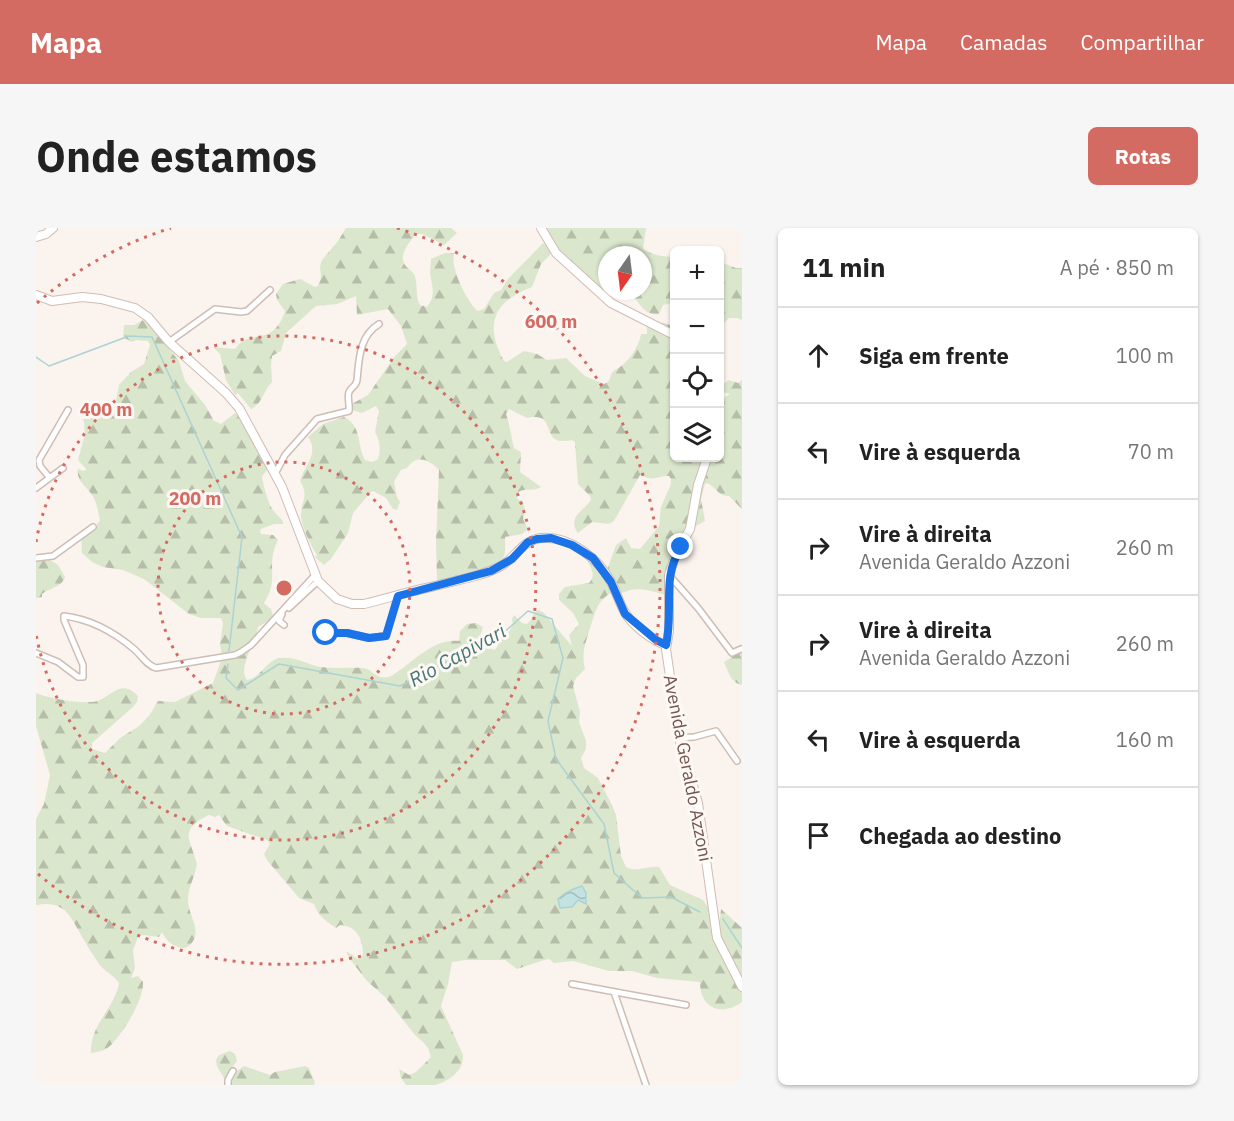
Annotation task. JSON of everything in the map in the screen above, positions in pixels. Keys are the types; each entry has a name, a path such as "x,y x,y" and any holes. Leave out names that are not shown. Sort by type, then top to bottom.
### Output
{"street":[{"path":"36,237 54,228"},
{"path":"541,228 556,253 611,303 670,332"},
{"path":"169,342 215,309 248,311 270,290"},
{"path":"36,295 52,301 91,297 135,308 148,317 169,342 233,400 275,474 317,577 337,599 352,604 364,604 491,571 512,559 528,542 551,538 572,545 593,558 611,582 625,614 656,640 666,645"},
{"path":"275,474 285,455 317,419 349,411 349,394 356,384 357,363 361,351 371,329 379,324"},
{"path":"49,477 40,466 39,460 68,410"},
{"path":"706,462 698,485 690,530 676,554 669,575 698,608 732,653 741,649"},
{"path":"36,488 63,468"},
{"path":"36,558 53,556 93,527"},
{"name":"Avenida Geraldo Azzoni","path":"669,575 669,631 666,645 679,738 698,803 717,938 742,987"},
{"path":"284,625 279,621 281,616 317,577"},
{"path":"36,652 83,677 83,665 64,620 64,616 68,616 103,628 133,648 149,666 156,668 235,655 250,645 317,577"},
{"path":"326,633 347,633 369,638 386,636 398,596"},
{"path":"679,738 694,737 716,731 737,761"},
{"path":"572,984 686,1005"},
{"path":"614,992 646,1085"},
{"path":"228,1085 233,1071"}],"green space":[{"path":"346,228 451,228 457,233 444,245 422,234 416,234 404,252 403,261 415,276 418,302 427,307 433,293 430,274 431,259 445,253 454,253 453,259 460,284 478,311 484,309 494,293 501,290 508,279 543,243 552,249 550,255 541,264 532,287 508,300 496,316 494,336 504,361 507,362 524,351 537,354 547,360 566,358 585,376 604,384 609,381 613,372 631,357 641,334 647,334 647,324 670,325 670,462 724,462 724,398 730,394 724,392 724,383 729,380 738,383 742,380 742,509 729,496 722,495 710,484 705,484 701,499 705,521 687,531 676,541 665,595 645,590 633,590 614,598 614,594 611,593 603,599 596,611 586,642 585,669 576,678 573,686 580,712 579,722 586,741 586,749 581,758 584,768 598,778 612,805 616,815 621,856 626,867 634,869 659,867 670,885 703,900 719,929 721,909 742,928 742,1002 734,1007 719,1009 708,1004 701,991 700,982 657,978 632,971 609,971 573,961 554,963 549,959 517,969 505,960 452,962 441,1006 463,1055 463,1060 459,1070 451,1078 441,1083 406,1085 399,1069 409,1075 416,1072 431,1057 424,1043 349,958 346,951 358,959 363,955 358,934 346,926 340,925 336,928 320,915 314,904 299,898 267,860 264,854 270,844 267,840 227,826 219,815 215,817 209,815 193,825 189,835 197,864 188,900 196,933 194,939 191,944 182,948 170,943 162,932 159,937 143,935 138,937 133,950 135,968 131,978 138,976 143,982 137,1006 112,1044 105,1049 91,1053 94,1033 117,992 119,983 99,964 66,912 54,905 36,905 36,819 44,804 50,775 36,726 36,693 56,699 92,702 125,688 138,696 133,707 92,743 92,749 105,753 120,738 139,726 149,716 158,701 175,702 213,683 222,658 220,644 223,623 221,618 201,618 189,614 144,579 123,570 103,567 92,562 82,553 81,530 96,526 100,520 94,498 80,480 78,473 78,469 84,471 86,469 78,460 85,434 83,411 99,411 115,406 119,385 131,372 144,364 150,345 148,341 132,342 123,337 124,325 134,325 143,320 150,323 163,336 166,345 179,361 185,381 205,405 214,421 221,424 235,413 241,418 268,469 262,476 264,488 271,508 283,524 274,524 261,529 260,532 273,535 278,540 274,549 271,587 264,603 271,609 273,615 270,620 258,627 244,669 247,680 252,679 276,659 281,658 296,659 321,667 363,668 380,677 388,677 435,646 459,641 460,631 467,624 476,623 483,627 477,645 478,651 489,648 495,650 498,645 495,635 507,635 513,625 514,615 522,623 527,624 538,610 543,612 572,646 569,635 579,624 573,613 559,600 559,594 565,587 589,583 593,574 587,559 601,576 605,576 616,545 626,538 631,548 640,549 659,526 661,507 671,479 669,476 652,478 640,475 614,521 609,524 592,522 578,533 575,518 591,500 578,484 575,442 555,439 543,419 527,418 509,409 506,414 514,448 521,452 520,472 541,487 517,493 517,499 523,501 525,511 523,519 528,529 522,534 505,537 505,554 500,562 476,573 442,581 437,580 439,470 427,461 418,460 401,470 394,482 400,502 397,510 393,509 386,498 371,492 353,513 348,533 331,559 324,565 315,557 317,555 306,535 301,518 305,494 300,481 312,454 308,437 323,424 344,417 354,425 365,460 372,462 378,459 380,445 375,432 379,411 376,406 362,413 348,406 368,395 395,356 407,344 401,326 388,309 357,315 356,296 337,304 316,306 286,333 281,351 272,356 272,382 258,404 251,409 238,393 235,395 226,380 220,354 213,347 235,349 247,339 268,334 274,330 285,311 277,300 276,294 283,284 300,279 315,287 318,286 322,260"},
{"path":"544,228 646,228 643,246 598,246 598,289 555,247"},
{"path":"652,254 670,257 670,304 663,305 659,314 649,313 636,300 652,300"},
{"path":"724,264 742,268 742,320 729,318 724,323"},
{"path":"42,555 58,565 65,577 58,585 42,594 42,597 36,598 36,556"},
{"path":"742,651 742,685 733,679 724,662"},
{"path":"230,1051 235,1054 237,1061 228,1072 229,1077 244,1066 270,1075 305,1066 309,1068 315,1083 314,1085 228,1085 216,1060 219,1055"}],"water":[{"path":"582,886 586,893 586,904 578,900 572,907 560,908 558,899 563,894"}],"waterway":[{"name":"Rio Capivari","path":"36,357 49,366 129,336 152,337 242,537 229,651"},
{"name":"Rio Capivari","path":"228,664 226,678 238,690 279,664 400,686 502,634 528,611 552,619 563,658 548,721 556,759 604,824 614,873 642,898 671,897 700,912"},
{"name":"Rio Capivari","path":"723,919 742,948"}],"route":[{"path":"326,633 347,633 369,638 386,636 398,596 491,571 512,559 528,542 551,538 566,542 593,558 611,582 625,614 636,625 666,645 669,631 669,575 676,554 681,547"}]}
